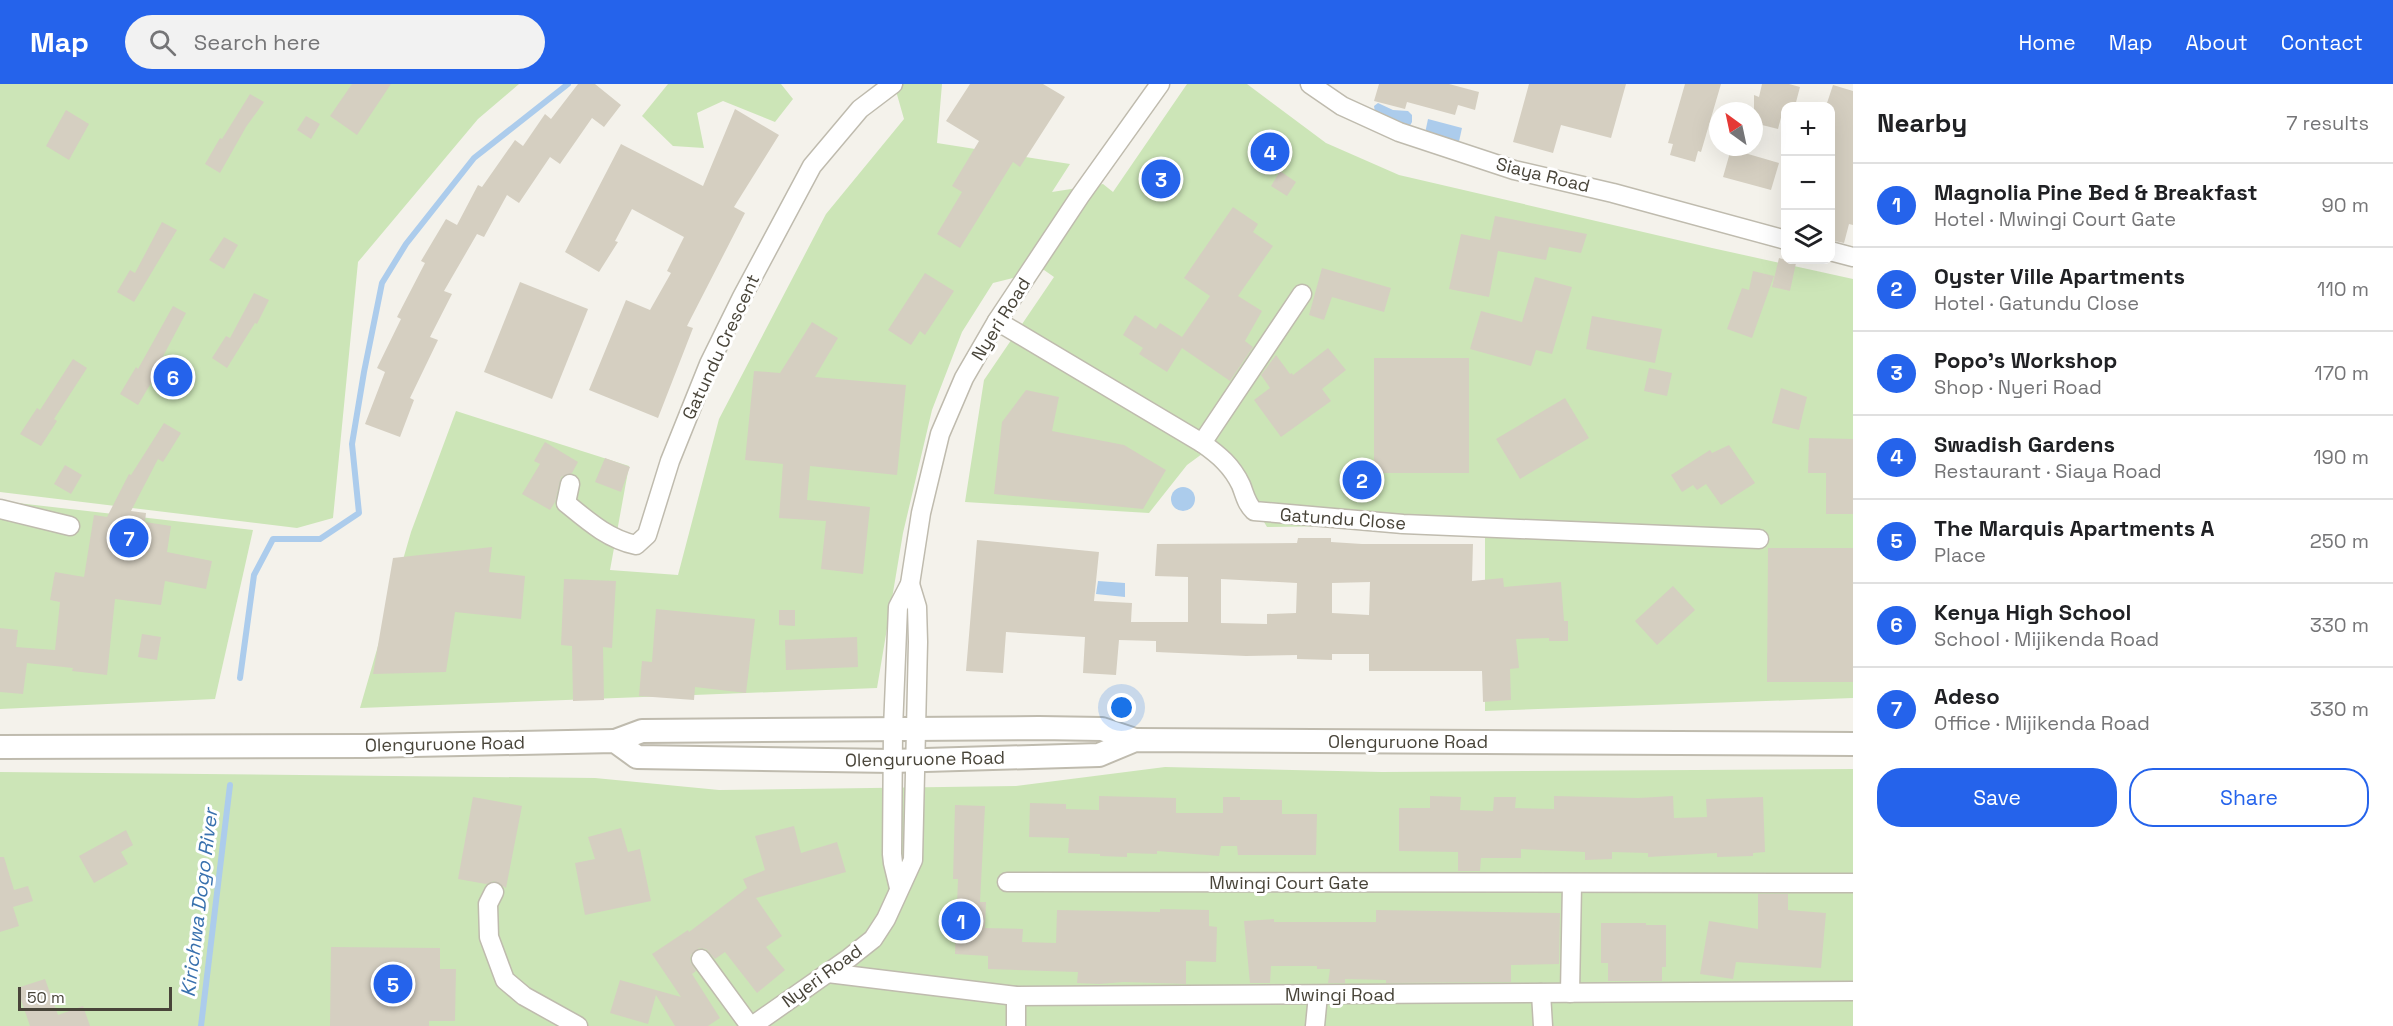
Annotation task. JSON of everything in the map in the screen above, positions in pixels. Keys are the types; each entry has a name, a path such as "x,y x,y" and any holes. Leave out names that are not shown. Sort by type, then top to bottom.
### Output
{"street":[{"name":"Gatundu Crescent","path":"570,484 566,503 600,531 625,543 636,545 647,535 670,460 709,364 812,166 860,109 893,84"},
{"name":"Nyeri Road","path":"899,888 892,863 892,761 898,607 910,584 921,513 940,434 964,378 997,321 1080,196 1160,84"},
{"name":"Siaya Road","path":"1310,84 1342,106 1399,132 1503,166 1781,239"},
{"path":"1835,252 1853,256"},
{"path":"1202,443 1302,294"},
{"name":"Gatundu Close","path":"997,321 1224,458 1239,482 1247,503 1254,511 1403,524 1759,539"},
{"path":"0,509 70,526"},
{"name":"Nyeri Road","path":"751,1026 873,939 886,919 913,860 917,607 910,584"},
{"path":"615,741 642,731 893,729 1102,729 1135,740"},
{"name":"Olenguruone Road","path":"0,747 366,746 615,741 637,757 892,761 1099,754 1135,740 1853,744"},
{"name":"Mwingi Court Gate","path":"1007,882 1853,883"},
{"path":"1570,993 1572,884"},
{"path":"494,892 488,904 489,937 505,980 524,996 578,1026"},
{"path":"701,959 751,1026"},
{"name":"Mwingi Road","path":"828,973 1016,996 1853,991"},
{"path":"1541,993 1543,1026"},
{"path":"1316,1026 1318,995"},
{"path":"1016,996 1016,1026"}],"green space":[{"path":"0,84 519,84 478,119 358,262 333,518 297,528 0,492"},
{"path":"668,84 781,84 793,99 775,122 723,101 697,113 704,148 673,146 642,116"},
{"path":"894,84 942,84 937,143 1070,164 1052,192 1103,184 1113,192 1187,84 1247,84 1326,143 1399,175 1853,279 1853,698 1485,711 1485,524 1267,527 1217,443 1187,465 1149,513 965,502 984,380 1054,277 1044,270 993,283 962,332 932,410 903,533 877,688 360,708 411,532 456,411 629,466 610,570 678,575 719,419 826,214 904,119"},
{"path":"0,501 253,530 215,699 0,709"},
{"path":"1165,767 1382,772 1853,769 1853,1026 0,1026 0,772 595,778 719,790 1016,786"}],"water":[{"path":"1378,103 1393,110 1408,111 1412,115 1412,122 1408,129 1375,112 1374,106"},
{"path":"1428,119 1462,128 1458,146 1424,138"},
{"path":"1183,487 1192,490 1195,499 1192,508 1183,511 1174,508 1171,499 1174,490"},
{"path":"1098,581 1125,583 1125,597 1096,594"}],"building":[{"path":"352,84 391,84 357,135 330,116"},
{"path":"578,84 595,84 621,105 604,127 592,118 560,164 550,157 519,203 507,195 484,237 477,234 444,291 452,294 430,337 438,340 410,398 414,400 400,437 365,424 385,372 377,368 401,319 397,317 425,263 421,261 446,219 457,225 478,185 482,187 515,140 523,146 545,114 551,119"},
{"path":"970,84 1043,84 1065,97 1020,167 1013,162 960,248 937,234 962,192 952,186 979,141 946,121"},
{"path":"1379,84 1449,84 1479,92 1475,110 1458,105 1455,115 1407,102 1405,109 1374,101"},
{"path":"1529,84 1626,84 1611,138 1561,125 1553,153 1513,142"},
{"path":"1685,84 1721,84 1716,102 1709,102 1709,125 1701,152 1698,151 1695,162 1670,155 1673,144 1668,143"},
{"path":"1762,84 1789,84 1800,87 1796,102 1781,102 1778,129 1763,125 1763,102 1754,102 1754,95 1759,97"},
{"path":"1833,85 1853,91 1853,225 1849,224 1844,243 1835,241 1835,102 1827,102"},
{"path":"250,94 264,102 246,127 220,173 205,164"},
{"path":"735,109 779,135 734,207 745,213 687,326 693,328 658,418 589,390 626,300 650,310 671,273 667,271 684,237 632,209 615,241 618,242 599,272 565,252 621,144 703,186"},
{"path":"66,110 89,124 69,160 46,146"},
{"path":"306,116 320,124 311,139 297,130"},
{"path":"1729,156 1755,156 1779,163 1771,190 1723,177"},
{"path":"1280,171 1296,182 1287,196 1271,186"},
{"path":"1233,207 1258,224 1253,232 1273,246 1238,296 1262,311 1245,341 1253,347 1230,381 1182,348 1167,372 1139,354 1143,348 1123,335 1135,315 1156,329 1160,323 1182,337 1210,296 1184,278"},
{"path":"1495,216 1587,234 1581,253 1549,247 1546,260 1498,251 1489,297 1449,289 1461,234 1490,240"},
{"path":"162,222 177,230 134,302 117,292 130,270 135,273"},
{"path":"224,237 238,245 224,269 209,260"},
{"path":"1779,258 1781,264 1796,264 1790,291 1772,287"},
{"path":"1322,268 1391,288 1384,312 1332,297 1324,320 1309,315"},
{"path":"1753,271 1774,276 1752,338 1727,329 1742,288 1749,290"},
{"path":"925,273 954,291 925,335 920,331 911,345 888,330"},
{"path":"1535,277 1572,287 1552,354 1536,350 1531,366 1470,349 1481,311 1522,322"},
{"path":"520,282 588,309 552,399 484,372"},
{"path":"254,293 269,300 257,324 255,323 227,368 212,358 226,336 230,338"},
{"path":"173,306 186,313 138,405 120,394 136,367 138,369"},
{"path":"1592,316 1662,329 1655,363 1586,349"},
{"path":"812,322 838,338 815,377 906,385 897,475 810,466 807,500 870,507 863,574 821,569 826,521 779,518 783,464 745,460 754,371 780,373"},
{"path":"1328,348 1346,370 1322,389 1331,401 1281,437 1254,400 1270,388 1261,375 1276,355 1293,375"},
{"path":"1374,358 1469,358 1469,473 1374,473"},
{"path":"73,359 87,368 54,419 57,421 41,446 20,434 37,408 40,410"},
{"path":"1649,368 1672,373 1667,396 1644,391"},
{"path":"1781,388 1807,397 1799,430 1772,423"},
{"path":"1026,390 1059,397 1052,431 1124,445 1166,470 1143,509 994,494 1002,422"},
{"path":"1565,398 1589,438 1520,479 1496,439"},
{"path":"164,423 181,433 163,462 158,459 131,511 146,513 145,522 171,526 167,552 212,561 206,589 165,581 161,605 115,599 107,675 72,671 73,668 27,663 23,694 0,692 0,628 18,630 16,647 55,650 60,602 50,600 55,572 84,577 94,515 107,517 129,474 131,475"},
{"path":"1809,438 1853,439 1853,514 1826,514 1826,473 1808,473"},
{"path":"545,442 578,462 572,473 561,477 555,502 550,510 522,494 540,464 534,461"},
{"path":"1729,445 1755,483 1721,505 1706,484 1697,490 1693,485 1682,492 1671,475 1710,450 1712,453"},
{"path":"605,458 630,467 621,492 595,482"},
{"path":"65,465 82,475 71,494 54,484"},
{"path":"1298,538 1331,538 1331,542 1362,544 1473,544 1472,581 1503,578 1504,587 1561,582 1564,621 1568,621 1568,641 1549,641 1549,638 1516,639 1519,668 1510,669 1511,700 1483,702 1482,671 1369,671 1369,654 1332,654 1332,660 1297,659 1297,655 1246,656 1156,652 1156,641 1119,640 1116,675 1083,673 1085,637 1006,632 1003,673 966,671 977,540 1099,552 1094,601 1132,603 1131,622 1188,622 1188,577 1155,576 1157,544 1297,543","holes":["1221,579 1297,583 1296,613 1267,614 1267,624 1221,623","1370,582 1369,615 1332,613 1332,583"]},
{"path":"492,547 489,572 525,576 521,619 455,612 446,672 373,674 393,558"},
{"path":"1768,548 1853,548 1853,682 1767,682"},
{"path":"564,579 616,581 612,648 603,647 604,700 573,701 572,646 561,645"},
{"path":"1673,586 1695,610 1657,645 1635,621"},
{"path":"656,609 755,619 746,693 695,687 694,700 639,696 642,661 652,662"},
{"path":"779,610 795,610 795,626 779,625"},
{"path":"142,634 161,637 157,660 138,657"},
{"path":"857,637 858,667 786,670 785,640"},
{"path":"1099,796 1176,798 1176,813 1223,813 1223,797 1240,797 1240,800 1282,800 1282,814 1317,814 1316,855 1238,855 1237,846 1221,846 1219,856 1157,851 1157,854 1127,853 1127,857 1100,856 1100,854 1068,853 1069,838 1029,837 1030,803 1066,804 1066,809 1099,810"},
{"path":"1430,796 1461,797 1460,810 1493,811 1494,797 1516,797 1515,808 1554,809 1554,796 1638,798 1673,796 1674,818 1707,817 1706,799 1763,797 1765,852 1753,853 1753,856 1717,857 1717,853 1648,857 1648,853 1612,852 1612,859 1585,860 1585,852 1521,849 1521,858 1481,858 1480,871 1458,871 1458,852 1399,851 1399,808 1430,808"},
{"path":"473,797 522,806 506,888 494,881 486,884 458,879"},
{"path":"955,805 985,806 980,902 986,902 985,928 1023,929 1022,942 1056,943 1057,910 1160,912 1160,909 1209,910 1209,926 1217,927 1216,962 1186,961 1186,984 1124,982 1099,984 1077,983 1078,972 988,969 988,956 955,954 958,879 953,879"},
{"path":"794,826 801,853 837,842 846,872 756,898 782,936 766,947 785,970 757,993 725,952 715,959 706,949 699,948 691,955 690,961 696,971 692,974 720,1018 708,1026 675,1026 656,995 648,1024 610,1013 620,980 681,997 652,954 688,930 689,932 747,888 743,879 765,870 755,836"},
{"path":"621,828 628,852 640,849 651,901 585,915 575,863 595,859 588,837"},
{"path":"126,830 133,845 121,852 128,864 94,883 79,856"},
{"path":"0,857 4,857 14,890 28,886 33,901 13,907 19,926 0,932"},
{"path":"1758,894 1788,894 1788,910 1826,913 1821,968 1736,962 1733,979 1700,974 1709,921 1758,929"},
{"path":"1376,910 1560,913 1559,964 1511,965 1511,982 1386,983 1386,980 1345,979 1345,983 1328,983 1330,969 1317,969 1317,966 1271,966 1270,983 1250,983 1244,921 1274,919 1274,922 1376,922"},
{"path":"1601,923 1666,925 1666,967 1662,967 1662,981 1608,981 1608,963 1601,963"},
{"path":"331,947 440,948 440,969 456,969 455,1021 429,1021 429,1026 330,1026"},
{"path":"45,979 58,1015 83,1006 90,1026 30,1026 17,988"}],"waterway":[{"name":"Kirichwa Dogo River","path":"240,678 254,575 273,539 320,539 359,513 352,444 382,283 406,244 474,158 568,84"},
{"name":"Kirichwa Dogo River","path":"201,1026 230,785"}],"place":[{"name":"Swadish Gardens","path":"1270,152"},
{"name":"Popo's Workshop","path":"1161,179"},
{"name":"Kenya High School","path":"173,377"},
{"name":"Oyster Ville Apartments","path":"1362,480"},
{"name":"Adeso","path":"129,538"},
{"name":"Magnolia Pine Bed & Breakfast","path":"961,921"},
{"name":"The Marquis Apartments A","path":"393,984"}]}
